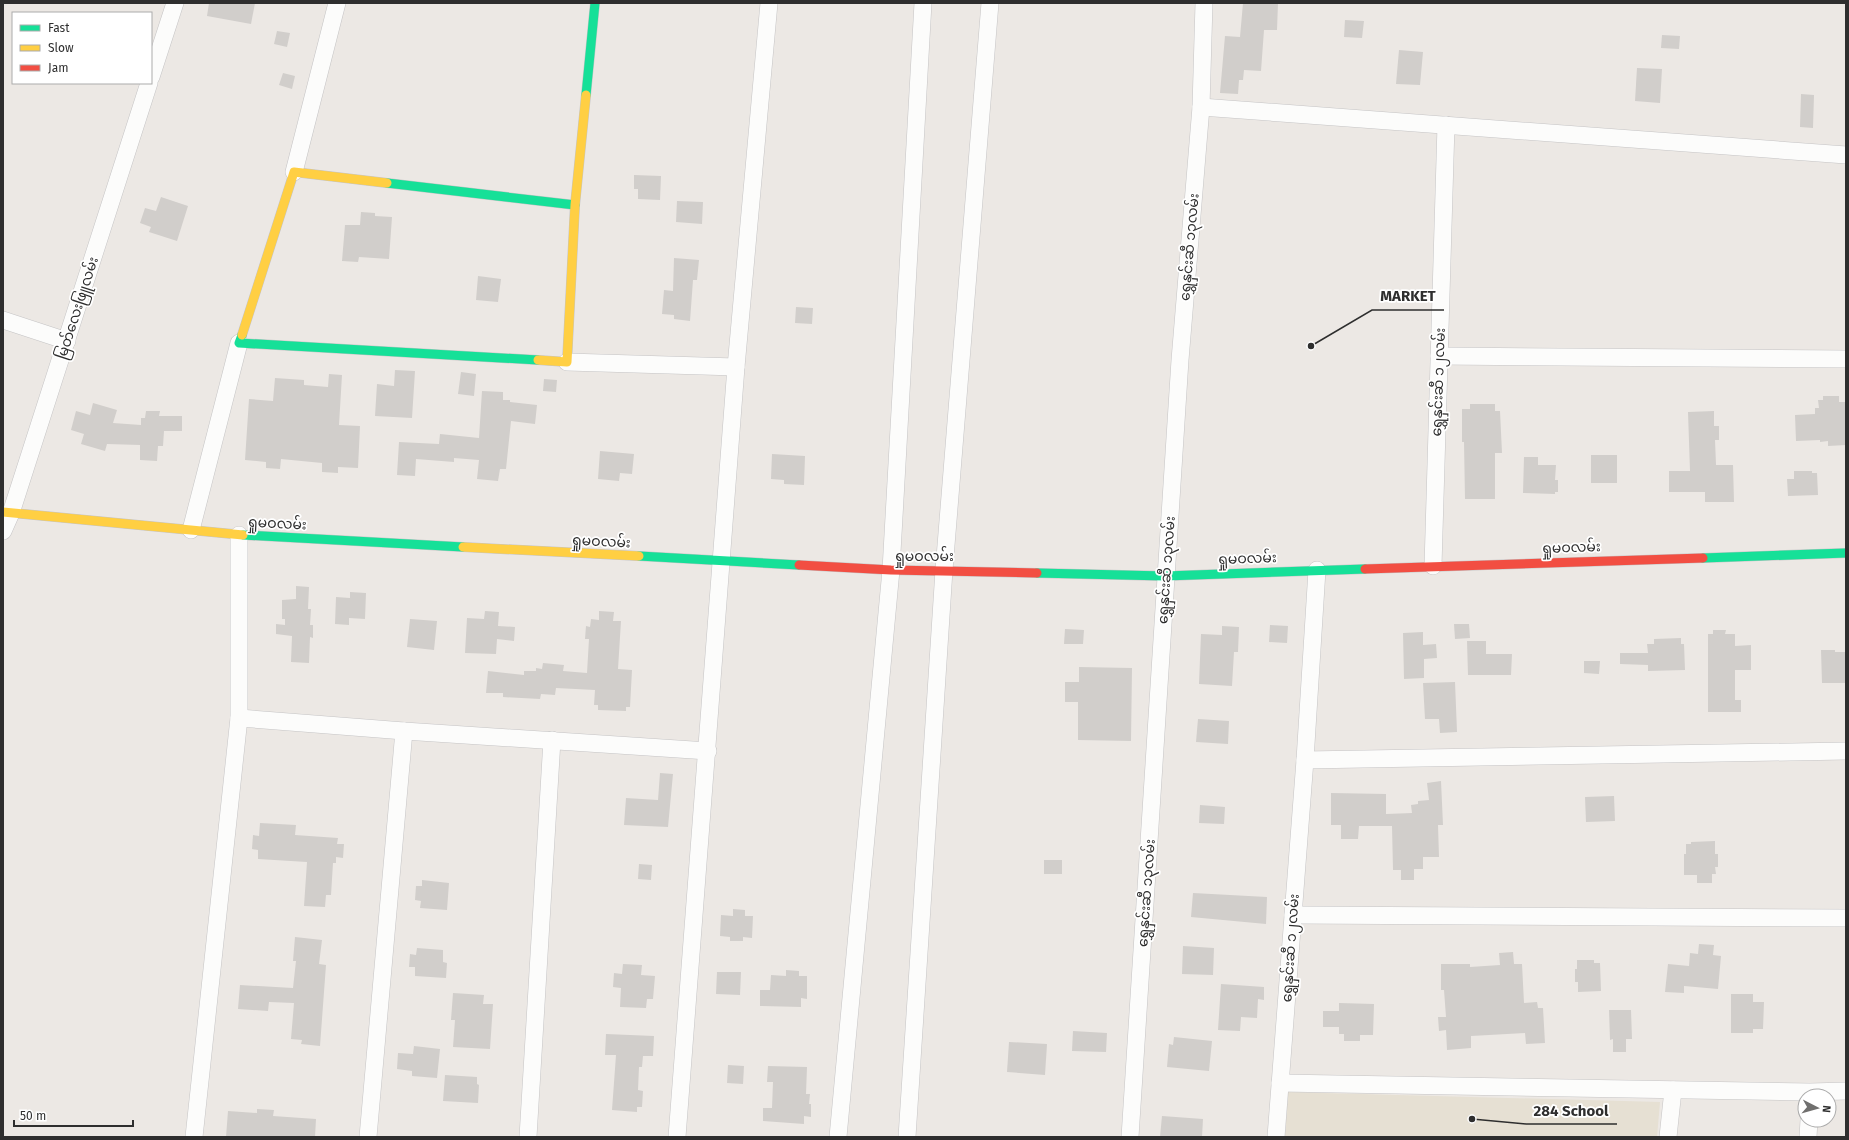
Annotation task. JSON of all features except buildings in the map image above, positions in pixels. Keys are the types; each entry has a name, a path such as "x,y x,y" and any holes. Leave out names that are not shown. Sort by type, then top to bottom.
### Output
{"street":[{"path":"152,74 175,3"},
{"path":"191,530 239,343 294,172 337,3"},
{"path":"566,362 575,205 595,3"},
{"path":"678,1137 723,562 736,367 769,3"},
{"path":"838,1137 890,570 923,3"},
{"path":"907,1137 944,570 990,3"},
{"name":"ရွှေနှင်းဆီ ၁၃လမ်း","path":"1130,1137 1180,360 1201,107 1204,3"},
{"name":"မြတ်လေးဖြူလမ်း","path":"3,532 7,512 67,341 149,84"},
{"path":"1201,107 1846,155"},
{"name":"ရွှေနှင်းဆီ ၁၂လမ်း","path":"1433,566 1446,125"},
{"path":"294,172 575,205"},
{"path":"3,320 67,341"},
{"path":"239,343 566,362 736,367"},
{"path":"1439,356 1846,359"},
{"name":"ရှုမဝလမ်း","path":"7,512 239,535 890,570 1166,576 1846,553"},
{"path":"194,1137 239,718 239,535"},
{"name":"ရွှေနှင်းဆီ ၁၂လမ်း","path":"1276,1137 1305,760 1317,570"},
{"path":"239,718 404,732 552,740 708,751"},
{"path":"368,1137 404,732"},
{"path":"528,1137 552,740"},
{"path":"1305,760 1846,751"},
{"path":"1293,915 1846,918"},
{"path":"1280,1083 1797,1094"},
{"path":"1668,1137 1673,1090"}],"shaded area":[{"path":"1288,1092 1660,1102 1657,1137 1285,1137"}],"traffic: fast":[{"path":"586,95 595,3"},
{"path":"387,183 575,205"},
{"path":"242,335 239,343 538,360"},
{"path":"243,535 463,547"},
{"path":"1703,558 1846,553"},
{"path":"639,556 799,565"},
{"path":"1037,573 1165,576 1365,569"}],"traffic: slow":[{"path":"538,360 567,362 575,205 586,95"},
{"path":"242,335 294,172 387,183"},
{"path":"3,512 243,535"},
{"path":"463,547 639,556"}],"traffic: jam":[{"path":"1365,569 1703,558"},
{"path":"799,565 891,570 1037,573"}],"place":[{"name":"MARKET","path":"1311,346"},
{"name":"284 School","path":"1472,1119"}]}
